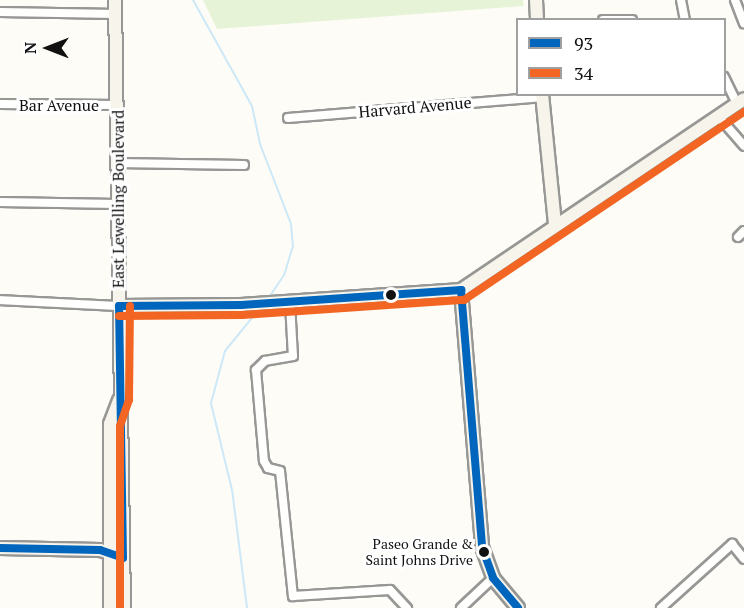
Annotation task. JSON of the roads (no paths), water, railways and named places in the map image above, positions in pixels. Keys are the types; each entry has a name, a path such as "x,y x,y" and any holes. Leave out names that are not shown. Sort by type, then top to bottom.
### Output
{"main road":[{"name":"East Lewelling Boulevard","path":"115,0 117,14 119,399 124,419 124,608"},
{"path":"536,0 537,18"},
{"path":"542,96 555,225"},
{"path":"119,306 241,305 461,291 555,225 741,102"},
{"path":"461,291 482,547 493,578 518,608"},
{"name":"East Lewelling Boulevard","path":"110,608 110,424 119,399"},
{"path":"0,548 110,553 123,558"}],"street":[{"path":"681,0 685,18"},
{"path":"735,0 744,23"},
{"path":"0,12 117,14"},
{"path":"726,80 741,102"},
{"name":"Harvard Avenue","path":"288,118 542,96"},
{"name":"Bar Avenue","path":"0,104 117,105"},
{"path":"719,117 744,146"},
{"path":"117,163 244,165"},
{"path":"0,202 117,204"},
{"path":"0,300 119,306"},
{"path":"285,303 293,356 265,361 256,370 264,461 268,468 280,471 293,596 390,590 407,608"},
{"path":"661,608 732,544 744,559"},
{"path":"461,608 493,578"}],"waterway":[{"path":"193,0 252,106 260,144 291,224 293,246 284,275 268,299"},
{"path":"247,608 232,490 211,403 225,351 260,308"}],"place":[{"name":"Paseo Grande & Saint Johns Drive","path":"484,552"}]}
